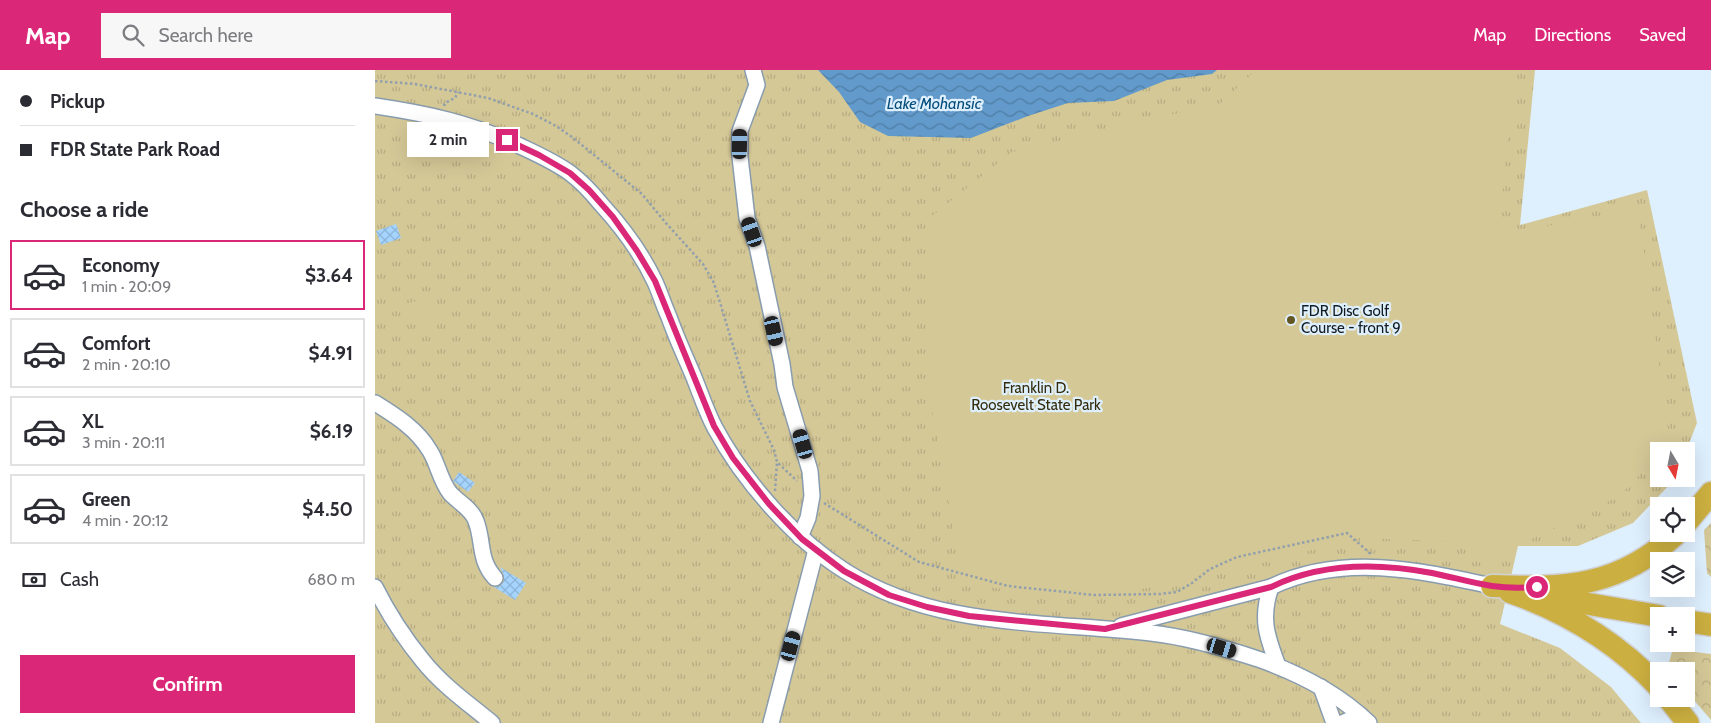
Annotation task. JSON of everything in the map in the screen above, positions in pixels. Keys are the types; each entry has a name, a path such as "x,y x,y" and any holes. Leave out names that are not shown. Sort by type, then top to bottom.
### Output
{"highway":[{"path":"1695,512 1711,493"},
{"path":"1492,586 1572,585 1598,580 1628,568 1666,542"},
{"path":"1492,586 1650,614"},
{"path":"1492,586 1543,605 1582,624 1618,648 1650,678"},
{"path":"1695,622 1711,625"},
{"path":"1675,707 1688,723"}],"lane":[{"path":"753,70 757,85 740,131 740,157 747,218 757,246 782,364 785,387 810,471 812,495 808,518 800,537"},
{"path":"375,106 441,117 475,127 539,155 570,173 589,190 613,217 655,281 714,426 733,458 774,509 800,537 844,571 889,595 927,607 969,616 1170,635 1208,644 1278,666 1336,696 1364,719"},
{"path":"375,403 417,433 431,452 440,476 451,493 476,519 487,569 495,578"},
{"path":"771,723 816,550"},
{"path":"1105,629 1271,587 1285,580 1328,570 1359,567 1387,568 1430,573 1492,586"},
{"path":"375,587 385,606 424,662 492,723"},
{"path":"1271,587 1266,602 1265,625 1278,666"},
{"path":"1321,687 1334,723"},
{"path":"1342,723 1364,719"}],"path":[{"path":"375,81 415,84 488,98 533,114 556,126 642,194 703,264 714,283 750,401 774,450 777,462 774,509"},
{"path":"441,117 445,103 455,98 458,92"},
{"path":"777,462 812,495 919,562 1016,587 1094,595 1177,592 1210,569 1237,557 1347,533 1387,568"}],"green space":[{"name":"Franklin D. Roosevelt State Park","path":"375,70 1535,70 1520,225 1647,190 1697,423 1690,442 1650,442 1650,488 1666,488 1658,497 1650,497 1650,505 1633,523 1578,546 1518,546 1500,624 1560,648 1611,687 1641,723 375,723"},
{"name":"FDR Disc Golf Course - front 9","path":"1256,70 1515,70 1498,236 1638,208 1670,442 1650,442 1650,464 1619,496 1491,559 1468,542 1359,538 1226,572 1091,599 963,584 931,404 927,220 1012,152 1221,103"},
{"path":"431,298 435,317 403,324 399,305"},
{"path":"1711,523 1711,577 1707,573 1704,530"},
{"path":"1672,652 1711,654 1711,720 1695,701 1695,662 1669,662"}],"water":[{"name":"Lake Mohansic","path":"818,70 1217,70 1212,74 1167,80 1114,101 1068,103 971,138 888,136 860,122 839,92"}],"building":[{"path":"396,224 401,238 381,245 376,231"},
{"path":"459,472 475,483 468,492 453,481"},
{"path":"500,567 526,583 515,600 494,587 500,586 504,581"}],"place":[{"name":"FDR Disc Golf Course - front 9","path":"1291,320"}],"route":[{"path":"507,140 539,155 570,173 589,190 613,217 655,281 714,426 733,458 769,504 802,539 816,550 844,571 889,595 927,607 969,616 1105,629 1271,587 1285,580 1305,574 1328,570 1376,567 1402,569 1492,586 1537,587"}]}
